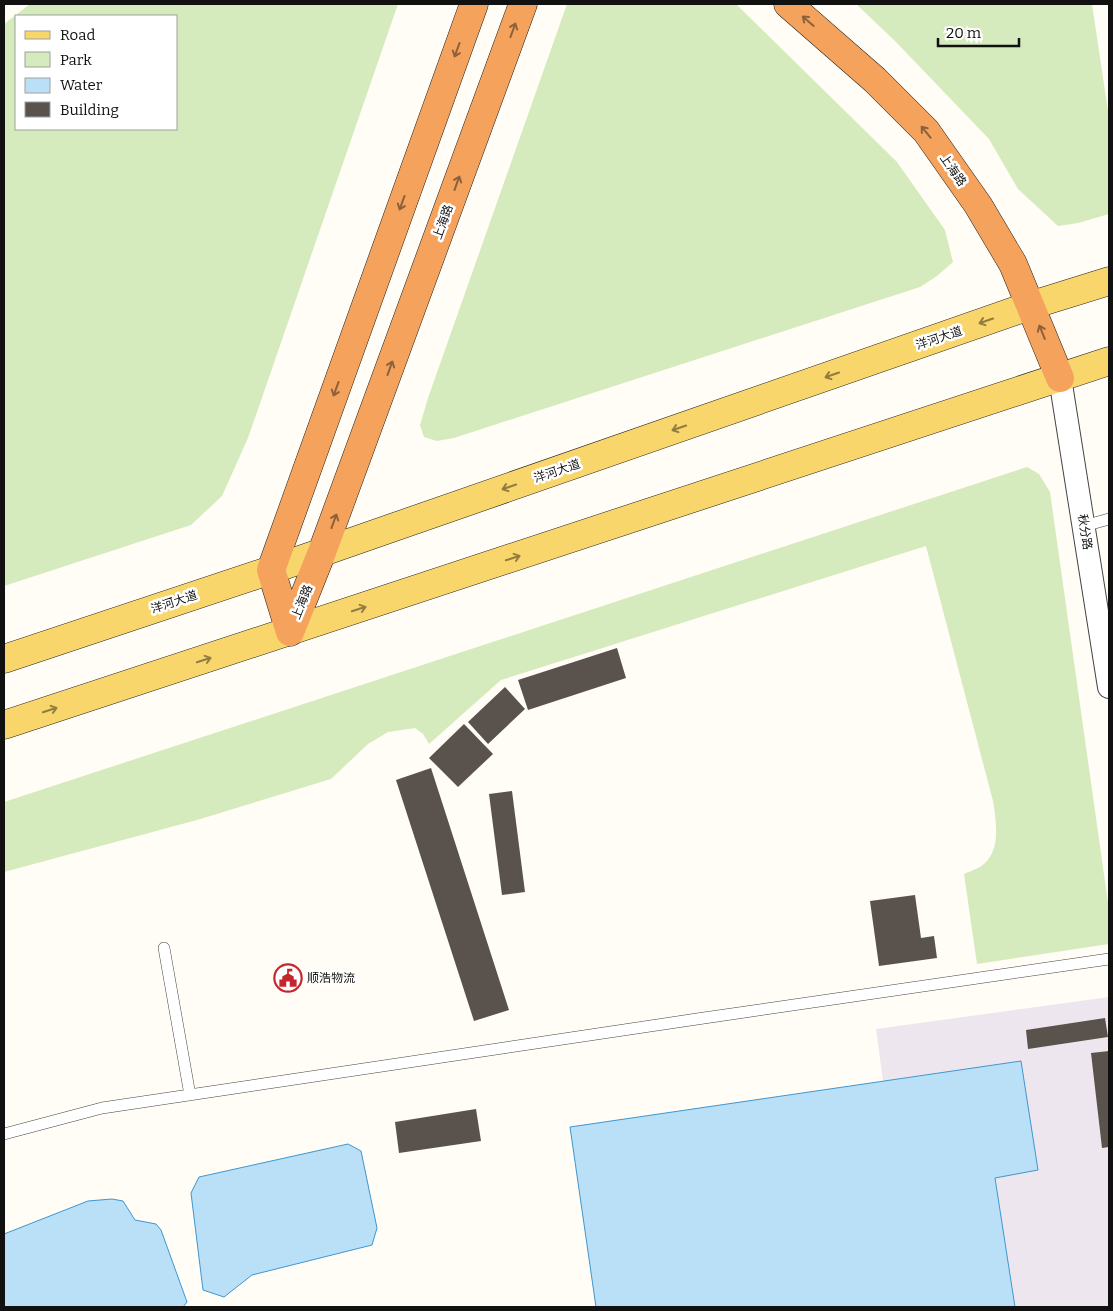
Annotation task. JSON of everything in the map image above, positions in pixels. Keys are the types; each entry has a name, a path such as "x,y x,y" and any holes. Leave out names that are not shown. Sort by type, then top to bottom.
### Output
{"highway":[{"path":"271,570 474,4"},
{"name":"上海路","path":"290,632 322,552 522,4"},
{"name":"上海路","path":"788,4 875,80 926,131 978,205 1013,264 1032,306 1060,378"},
{"name":"上海路","path":"271,570 290,632"}],"main road":[{"name":"洋河大道","path":"4,659 271,570 1109,281"},
{"path":"4,725 1109,361"}],"street":[{"name":"秋分路","path":"1060,378 1109,687"}],"lane":[{"path":"1084,526 1109,519"},
{"path":"164,948 190,1095"},
{"path":"4,1134 102,1108 1109,959"}],"shaded area":[{"path":"1109,997 1109,1307 1015,1307 995,1177 1021,1061 883,1081 876,1029"}],"green space":[{"path":"30,4 398,4 248,438 222,496 191,525 4,586 4,24 15,16 15,130 178,130 178,15 16,15"},
{"path":"567,4 736,4 897,162 945,230 953,262 920,287 454,438 437,441 424,437 420,425 428,398"},
{"path":"856,4 1092,4 1109,118 1109,214 1078,223 1058,226 1018,189 989,139 895,41"},
{"path":"1027,467 1039,474 1050,492 1109,910 1109,944 977,964 964,874 981,866 990,857 996,834 995,817 993,801 926,546 501,680 429,744 423,734 415,728 388,732 368,744 331,779 197,820 4,872 4,802"}],"water":[{"path":"1021,1061 1038,1170 995,1178 1015,1307 596,1307 570,1127"},
{"path":"348,1144 361,1151 377,1228 372,1245 252,1275 224,1297 203,1290 191,1193 199,1177"},
{"path":"112,1199 123,1201 135,1220 156,1224 161,1230 187,1302 183,1307 4,1307 4,1234 88,1201"}],"building":[{"path":"617,648 626,678 528,710 518,680"},
{"path":"505,687 525,709 488,744 468,722"},
{"path":"464,724 493,754 458,787 429,758"},
{"path":"431,768 509,1010 474,1021 396,780"},
{"path":"512,791 525,892 502,895 489,794"},
{"path":"915,895 921,938 934,936 937,958 879,966 870,901"},
{"path":"1105,1018 1108,1037 1028,1049 1026,1030"},
{"path":"1109,1051 1109,1147 1102,1148 1091,1053"},
{"path":"476,1109 481,1141 399,1153 395,1122"}],"place":[{"name":"顺浩物流","path":"288,978"}]}
